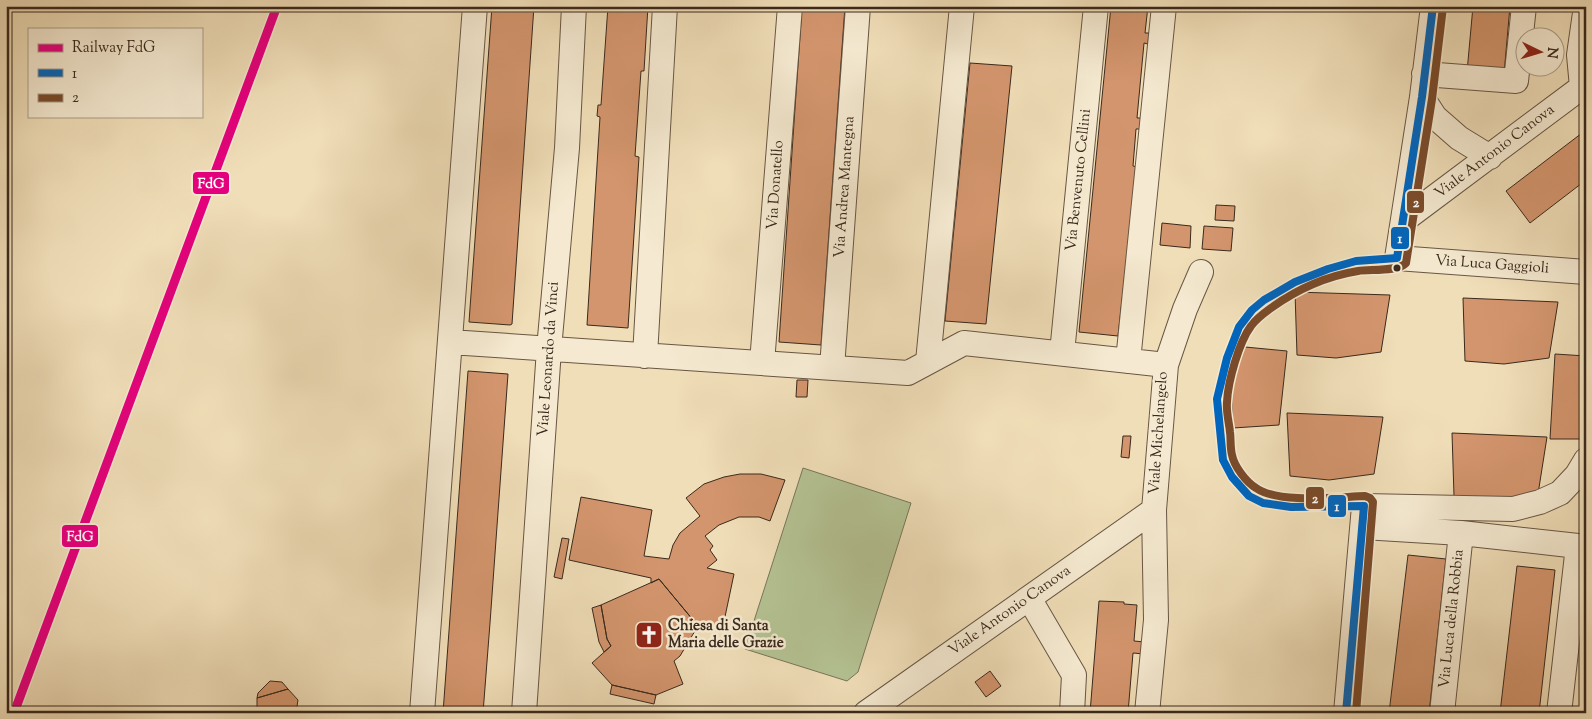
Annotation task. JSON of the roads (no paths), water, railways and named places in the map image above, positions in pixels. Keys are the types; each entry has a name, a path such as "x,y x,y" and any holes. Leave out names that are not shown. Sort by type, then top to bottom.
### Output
{"street":[{"path":"422,713 475,6"},
{"name":"Viale Leonardo da Vinci","path":"524,713 549,349 567,148 574,6"},
{"path":"645,356 665,6"},
{"name":"Via Donatello","path":"762,363 790,6"},
{"name":"Via Andrea Mantegna","path":"832,368 858,6"},
{"path":"928,362 962,6"},
{"name":"Via Benvenuto Cellini","path":"1062,353 1096,6"},
{"path":"1128,361 1164,6"},
{"path":"1404,220 1433,6"},
{"path":"1423,86 1516,81 1524,6"},
{"path":"1584,86 1579,55 1586,6"},
{"path":"1423,86 1435,117 1460,138 1490,157"},
{"name":"Viale Antonio Canova","path":"1404,220 1584,86"},
{"name":"Via Luca Gaggioli","path":"1404,220 1397,258 1586,272"},
{"path":"1166,365 1184,309 1201,272"},
{"name":"Viale Michelangelo","path":"450,342 908,373 964,343 1166,365 1154,510 1156,620 1147,713"},
{"path":"1346,713 1364,517 1513,509 1540,502 1560,493 1577,475 1586,460"},
{"name":"Viale Antonio Canova","path":"876,710 1029,598 1154,510"},
{"name":"Via Luca della Robbia","path":"1364,517 1461,533 1442,713"},
{"path":"1461,533 1578,546 1559,713"},
{"path":"1029,598 1074,674 1072,713"}],"rail line":[{"name":"FdG","path":"14,713 277,6"}],"place":[{"name":"Chiesa di Santa Maria delle Grazie","path":"649,635"}]}
